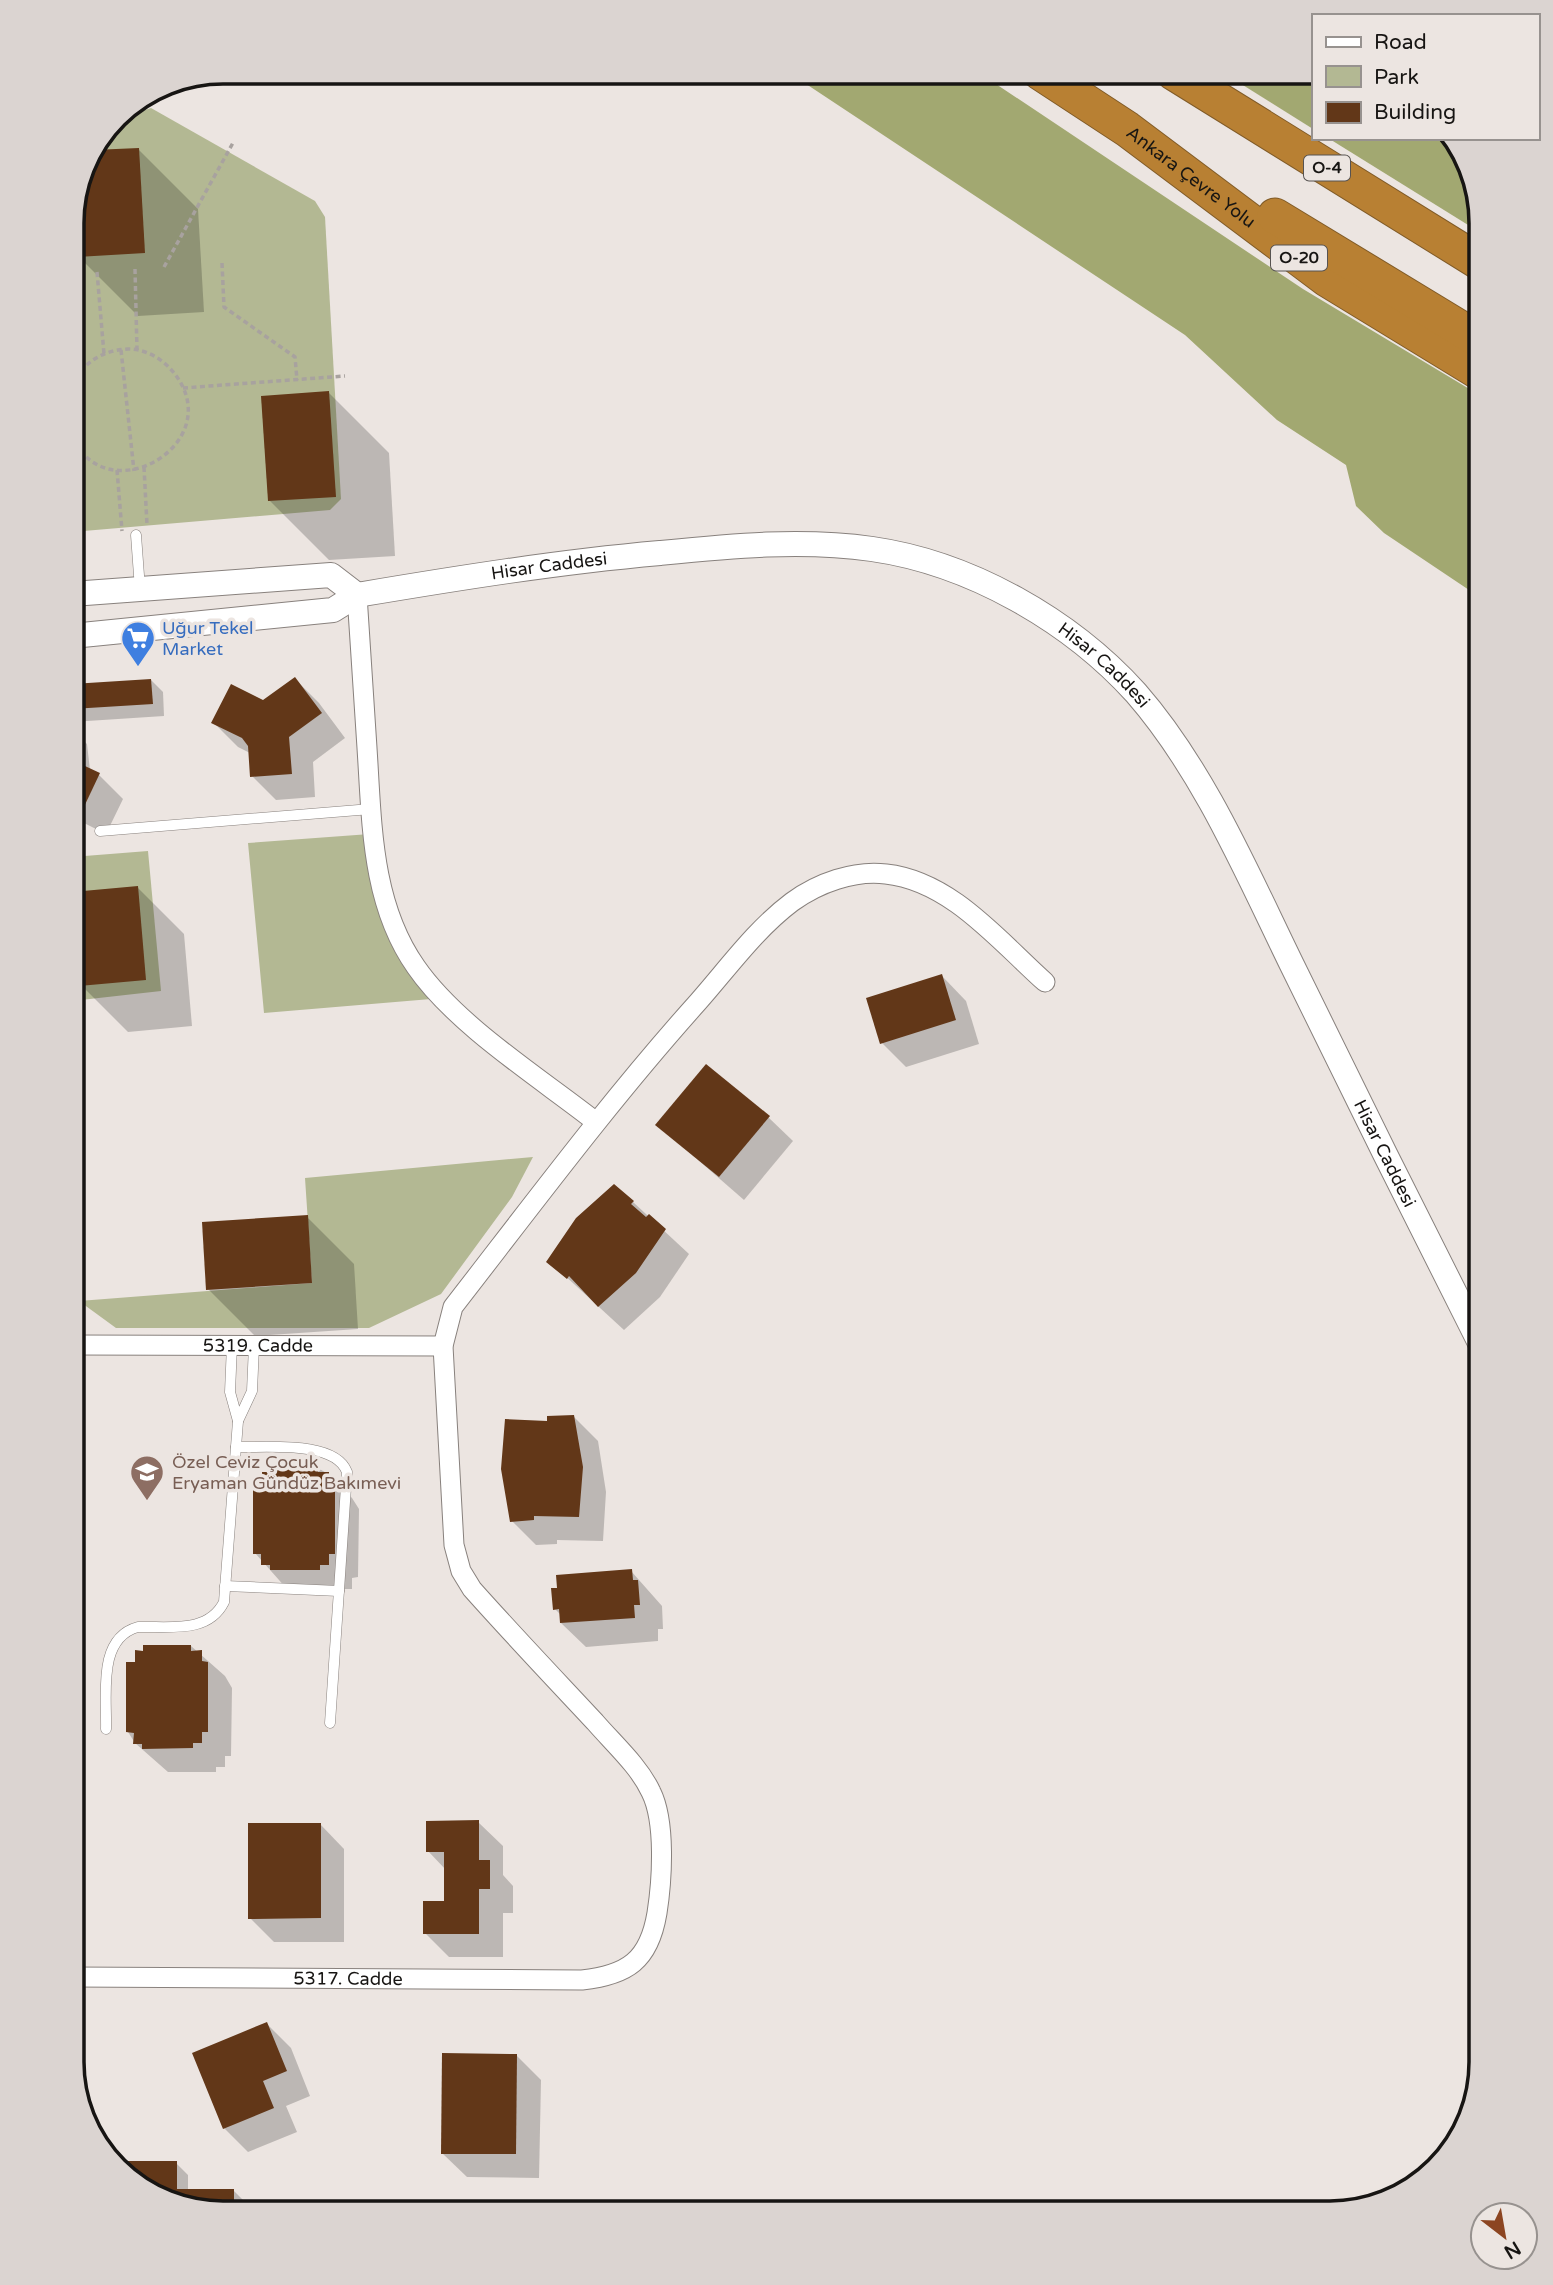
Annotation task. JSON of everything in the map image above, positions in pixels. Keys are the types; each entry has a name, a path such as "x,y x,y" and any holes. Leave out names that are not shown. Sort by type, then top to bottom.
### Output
{"highway":[{"name":"Ankara Çevre Yolu","path":"1058,84 1127,129 1327,279 1469,366"},
{"name":"O-4","path":"1192,84 1469,256"},
{"path":"1127,129 1469,334"}],"street":[{"name":"Hisar Caddesi","path":"84,635 334,610 357,595 542,564 743,545 828,544 876,549 942,567 1013,598 1085,646 1135,692 1167,733 1246,872 1469,1321"},
{"path":"84,593 331,575 357,595 371,809 379,881 384,901 415,967 448,1003 484,1035 596,1122"},
{"path":"150,589 163,629"},
{"path":"443,1346 453,1307 632,1076 766,925 793,901 819,886 852,875 885,873 915,880 956,902 1045,982"},
{"name":"5319. Cadde","path":"84,1345 443,1346"},
{"name":"5317. Cadde","path":"84,1977 582,1980 624,1971 647,1945 656,1916 660,1824 652,1794 620,1750 472,1589 461,1570 454,1545 443,1346"}],"lane":[{"path":"136,535 150,589"},
{"path":"100,831 371,809"},
{"path":"106,1729 109,1657 116,1640 129,1629 138,1627 204,1623 219,1613 224,1602 238,1421 230,1392 232,1345"},
{"path":"238,1421 253,1391 254,1346"},
{"path":"236,1447 325,1450 344,1462 347,1472 330,1723"},
{"path":"225,1586 339,1591"}],"path":[{"path":"164,267 234,141"},
{"path":"222,263 224,307 295,357 297,380"},
{"path":"135,269 137,350"},
{"path":"97,272 104,354"},
{"path":"121,350 134,471"},
{"path":"84,368 104,354 121,350 152,354 168,365 183,388 187,420 180,439 168,454 134,471 100,465 84,454"},
{"path":"183,388 345,376"},
{"path":"144,467 147,534"},
{"path":"117,470 122,535"}],"green space":[{"path":"806,84 996,84 1303,289 1469,389 1469,590 1384,533 1356,506 1346,465 1277,420 1185,335"},
{"path":"1241,84 1312,84 1312,128"},
{"path":"151,108 315,201 325,217 341,499 330,510 84,531 85,204 95,169 107,146 139,112"},
{"path":"1331,140 1442,140 1458,169 1464,187 1469,226"},
{"path":"370,834 376,885 431,999 264,1013 248,843"},
{"path":"148,851 161,991 84,1000 84,856"},
{"path":"533,1157 512,1197 441,1294 369,1328 116,1328 84,1305 84,1301 312,1283 305,1178"}],"building":[{"path":"139,148 145,253 84,257 85,204 95,169 105,149"},
{"path":"329,391 336,497 268,501 261,396"},
{"path":"295,677 322,713 289,737 292,774 250,777 248,746 242,738 211,723 231,684 263,700"},
{"path":"151,679 153,704 84,708 84,683"},
{"path":"84,766 100,773 84,807"},
{"path":"138,886 146,980 84,986 84,891"},
{"path":"942,974 956,1020 880,1044 866,998"},
{"path":"706,1064 770,1116 719,1177 655,1125"},
{"path":"614,1184 634,1201 631,1204 646,1217 649,1214 666,1229 636,1273 598,1307 569,1276 567,1279 546,1262 576,1218"},
{"path":"308,1215 312,1283 206,1290 202,1222"},
{"path":"574,1415 583,1467 579,1517 534,1516 534,1520 510,1522 501,1469 505,1419 547,1421 547,1416"},
{"path":"270,1466 318,1466 318,1472 329,1472 329,1483 335,1483 335,1554 329,1554 329,1565 320,1565 320,1570 270,1570 270,1565 261,1565 261,1554 253,1554 253,1483 262,1483 262,1472 270,1472"},
{"path":"632,1569 633,1580 638,1580 640,1605 634,1605 635,1618 560,1623 559,1609 553,1610 551,1588 557,1588 556,1575"},
{"path":"143,1645 191,1645 191,1651 202,1650 202,1661 208,1662 208,1732 202,1732 202,1743 193,1743 193,1748 142,1749 142,1744 133,1744 134,1733 126,1732 126,1662 135,1662 135,1650 143,1651"},
{"path":"479,1820 479,1860 490,1860 490,1889 479,1889 479,1934 423,1934 423,1901 444,1901 444,1852 426,1852 426,1821"},
{"path":"248,1823 321,1823 321,1918 248,1919"},
{"path":"267,2022 287,2071 263,2081 274,2108 223,2129 192,2053"},
{"path":"442,2053 517,2054 516,2154 441,2154"},
{"path":"126,2161 177,2161 177,2189 234,2189 234,2201 213,2201 187,2196 153,2182"}],"place":[{"name":"Uğur Tekel Market","path":"138,668"},
{"name":"Özel Ceviz Çocuk Eryaman Gündüz Bakımevi","path":"147,1502"}]}
